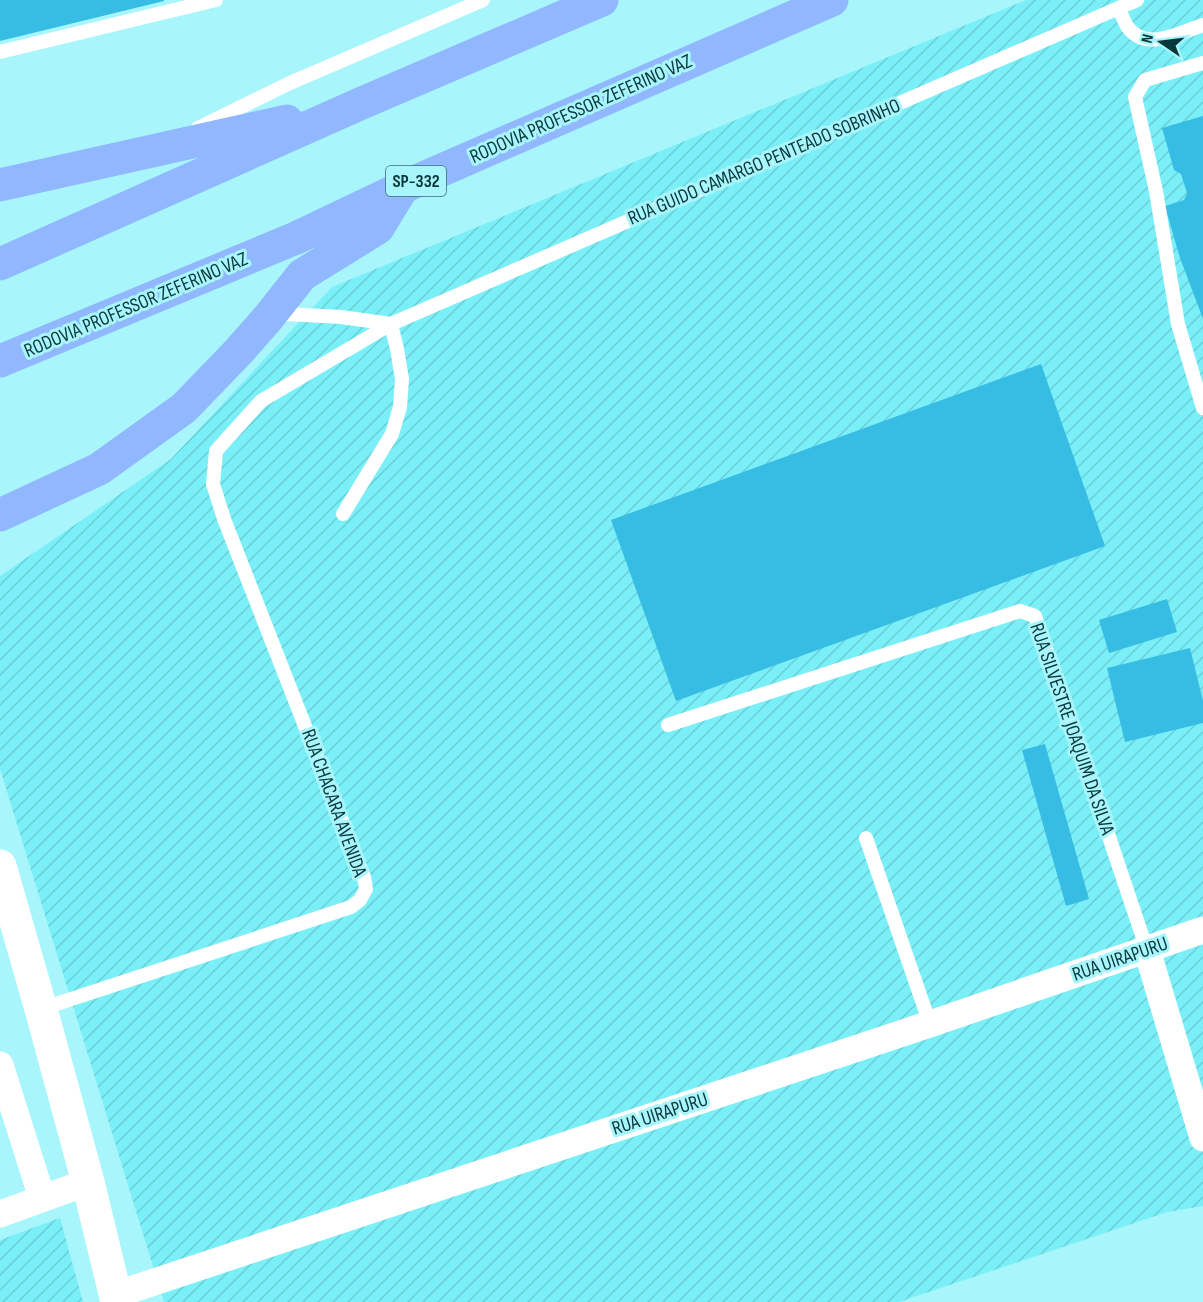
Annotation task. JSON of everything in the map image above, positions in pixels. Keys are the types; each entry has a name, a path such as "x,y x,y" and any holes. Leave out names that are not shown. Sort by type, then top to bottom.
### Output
{"highway":[{"path":"0,264 362,103 602,0"},
{"name":"RODOVIA PROFESSOR ZEFERINO VAZ","path":"0,361 296,238 403,187 832,0"},
{"path":"0,185 362,103"},
{"path":"0,516 99,469 184,408 239,351 302,275 378,228 403,187"}],"main road":[{"path":"0,867 88,1182 116,1298"}],"street":[{"name":"RUA UIRAPURU","path":"116,1298 1203,930"},
{"name":"RUA SILVESTRE JOAQUIM DA SILVA","path":"1147,950 1203,1138"},
{"path":"0,1065 42,1198"},
{"path":"0,1214 88,1182"}],"lane":[{"path":"0,52 216,0"},
{"path":"147,153 290,83 483,0"},
{"name":"RUA GUIDO CAMARGO PENTEADO SOBRINHO","path":"261,401 391,324 1137,0"},
{"path":"1119,8 1129,29 1141,38 1160,40 1203,25"},
{"path":"1203,63 1145,80 1134,97 1156,191 1178,324 1203,408"},
{"path":"268,318 286,314 341,317 391,324 402,380 400,407 392,434 343,514"},
{"name":"RUA CHACARA AVENIDA","path":"41,1009 351,907 360,900 366,889 364,877 344,822 233,541 213,484 216,451 261,401"},
{"name":"RUA SILVESTRE JOAQUIM DA SILVA","path":"668,725 1020,611 1035,616 1147,950"},
{"path":"866,838 930,1024"}],"shaded area":[{"path":"1026,0 1203,0 1203,1206 1167,1212 899,1302 164,1302 0,769 0,576 171,459 332,287"},
{"path":"60,1218 83,1302 0,1302 0,1240"}],"building":[{"path":"0,0 164,0 164,1 0,41"},
{"path":"1203,116 1203,319 1179,255 1165,206 1184,200 1187,193 1181,174 1174,170 1162,128"},
{"path":"1041,364 1105,546 676,701 611,520"},
{"path":"1167,599 1177,632 1109,653 1099,620"},
{"path":"1190,648 1203,701 1203,723 1125,742 1107,668"},
{"path":"1045,744 1089,899 1066,906 1022,750"}]}
